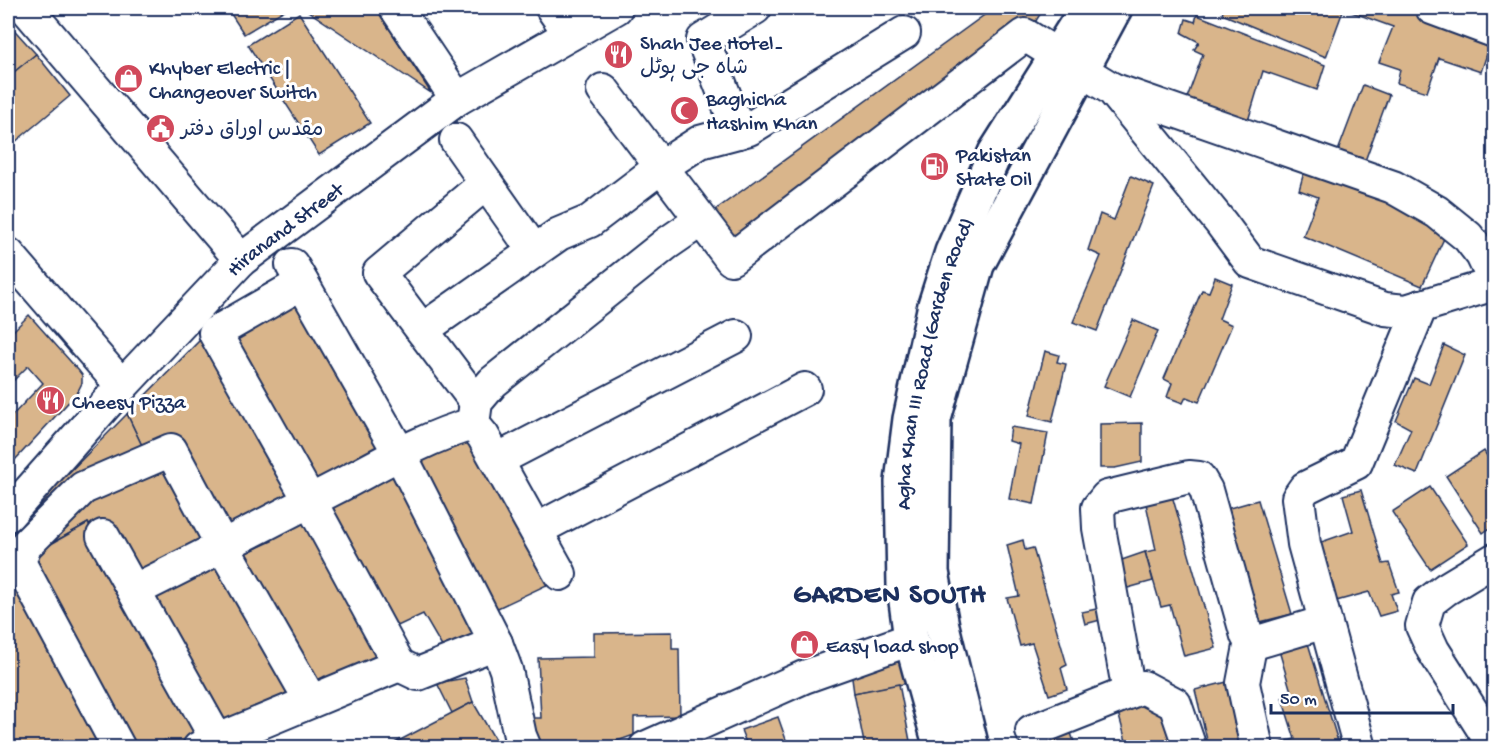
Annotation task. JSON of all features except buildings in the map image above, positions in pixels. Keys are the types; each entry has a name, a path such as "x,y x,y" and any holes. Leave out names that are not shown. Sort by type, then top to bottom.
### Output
{"main road":[{"name":"Agha Khan III Road (Garden Road)","path":"972,747 942,626 932,572 934,419 977,265 1069,62 1087,8"},
{"name":"Agha Khan III Road (Garden Road)","path":"941,747 911,639 904,586 902,482 910,419 935,305 952,252 995,153 1115,8"}],"street":[{"path":"26,8 241,260"},
{"path":"396,8 457,99"},
{"path":"552,8 570,34"},
{"name":"Hiranand Street","path":"8,515 122,386 241,260 457,99 616,8"},
{"path":"739,132 703,40 755,8"},
{"path":"1432,8 1494,31"},
{"path":"422,330 559,234 590,221 661,167 700,142 749,129 904,33"},
{"path":"603,90 731,259 1025,35 1112,89 1393,187 1437,212 1468,237 1482,255 1494,282 1407,311 1385,309 1250,262 1112,89"},
{"path":"456,140 534,251"},
{"path":"486,183 379,273 422,330 474,413 483,436 560,574"},
{"path":"135,590 223,547 400,454 461,427 474,413 493,382 666,244 702,220"},
{"path":"8,254 122,386"},
{"path":"496,643 418,674 399,665 215,333 297,274 400,454 496,643 506,670 520,736 525,747"},
{"path":"1360,747 1304,544 1298,498 1305,488 1356,463 1421,306"},
{"path":"497,460 736,336"},
{"path":"536,530 805,389"},
{"path":"119,747 13,565 25,546 83,488 171,450 223,547 311,701"},
{"path":"1129,692 1099,528 1098,508 1107,497 1189,477 1199,478 1206,490 1247,636 1258,642 1325,622"},
{"path":"103,536 135,590 208,744 399,665"},
{"path":"1494,560 1429,602 1422,626 1433,650 1494,746"},
{"path":"645,747 804,677 911,639"},
{"path":"1251,640 1243,683 1257,747"},
{"path":"1032,730 1143,687 1175,704 1190,747"}],"place":[{"name":"Shah Jee Hotel۔ شاہ جی ہوٹل","path":"619,54"},
{"name":"Khyber Electric | Changeover Switch","path":"128,79"},
{"name":"Baghicha Hashim Khan","path":"685,110"},
{"name":"مقدس اوراق دفتر","path":"160,128"},
{"name":"Pakistan State Oil","path":"935,166"},
{"name":"Cheesy Pizza","path":"51,401"},
{"name":"Easy load shop","path":"805,645"}],"district":[{"name":"GARDEN SOUTH","path":"890,593"}]}
